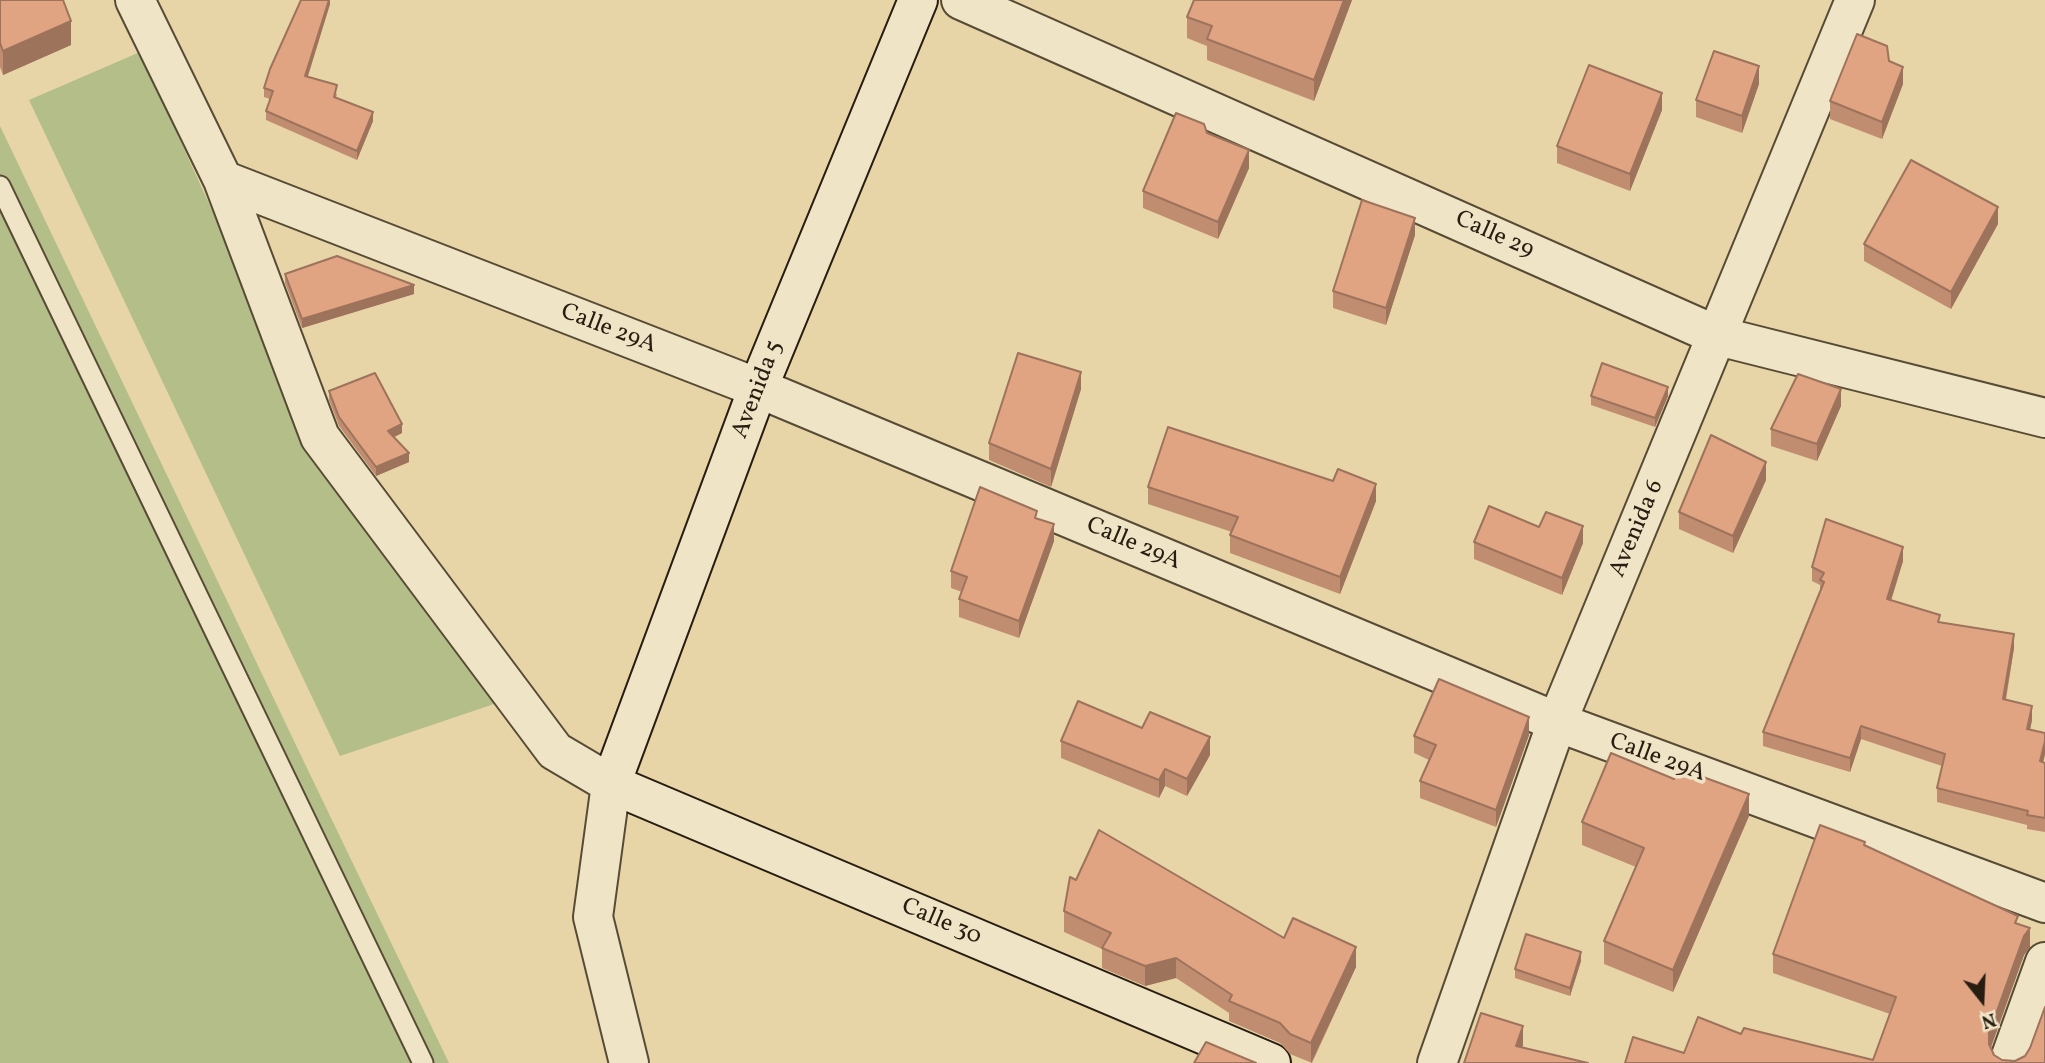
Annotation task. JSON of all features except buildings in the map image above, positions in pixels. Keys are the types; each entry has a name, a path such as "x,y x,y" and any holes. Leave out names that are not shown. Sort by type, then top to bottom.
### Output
{"street":[{"name":"Calle 30","path":"135,0 223,180 320,437 555,751 611,784 1271,1063"},
{"name":"Avenida 5","path":"629,1063 593,917 611,784 758,388 918,0"},
{"name":"Calle 29","path":"961,0 1718,336 2045,418"},
{"name":"Avenida 6","path":"1437,1063 1557,722 1855,0"},
{"name":"Calle 29A","path":"223,180 758,388 1557,722 2045,903"},
{"path":"2010,1059 2045,962"}],"lane":[{"path":"0,186 423,1063"}],"green space":[{"path":"140,52 318,443 497,703 340,756 29,100"},
{"path":"0,126 306,766 449,1063 0,1063"}]}
